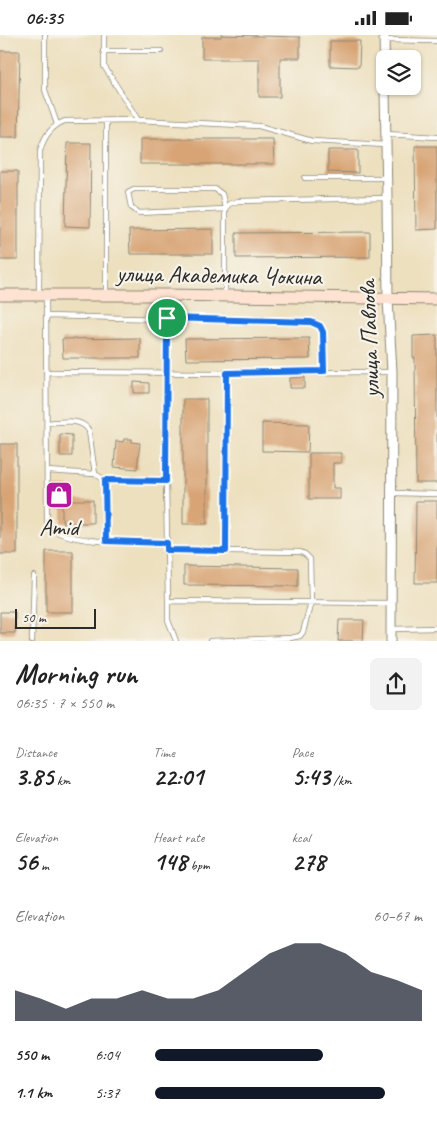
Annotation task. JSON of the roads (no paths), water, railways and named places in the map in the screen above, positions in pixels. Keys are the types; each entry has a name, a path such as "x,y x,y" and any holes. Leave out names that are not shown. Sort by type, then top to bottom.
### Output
{"main road":[{"name":"улица Академика Чокина","path":"0,295 166,295 437,299"}],"street":[{"name":"улица Павлова","path":"384,38 388,198 388,299 392,372 390,641"}],"lane":[{"path":"45,35 45,91 57,123"},
{"path":"104,35 105,68 138,120"},
{"path":"384,38 437,41"},
{"path":"103,51 161,51"},
{"path":"167,543 106,541 80,538 55,532 49,528 47,522 46,316 42,295 40,151 45,136 57,123 65,121 106,122 138,120 259,126 312,141 386,145"},
{"path":"106,122 106,295"},
{"path":"386,134 437,137"},
{"path":"305,178 387,178"},
{"path":"225,296 225,209 222,194 215,189 134,189 128,193 131,207 139,213 225,209 229,204 238,201 388,198"},
{"path":"166,295 168,620 176,641"},
{"path":"46,316 315,323 320,326 323,332 324,371"},
{"path":"47,372 392,372"},
{"path":"226,551 227,373"},
{"path":"47,423 74,422 87,425 91,437 95,473"},
{"path":"47,471 95,473 105,480 166,481"},
{"path":"105,480 106,541"},
{"path":"391,493 437,494"},
{"path":"167,550 305,554 310,559 311,602 303,633 300,636 210,641"},
{"path":"32,641 34,576"},
{"path":"168,601 390,603"},
{"path":"390,629 437,628"}],"place":[{"name":"Amid","path":"59,495"}]}
